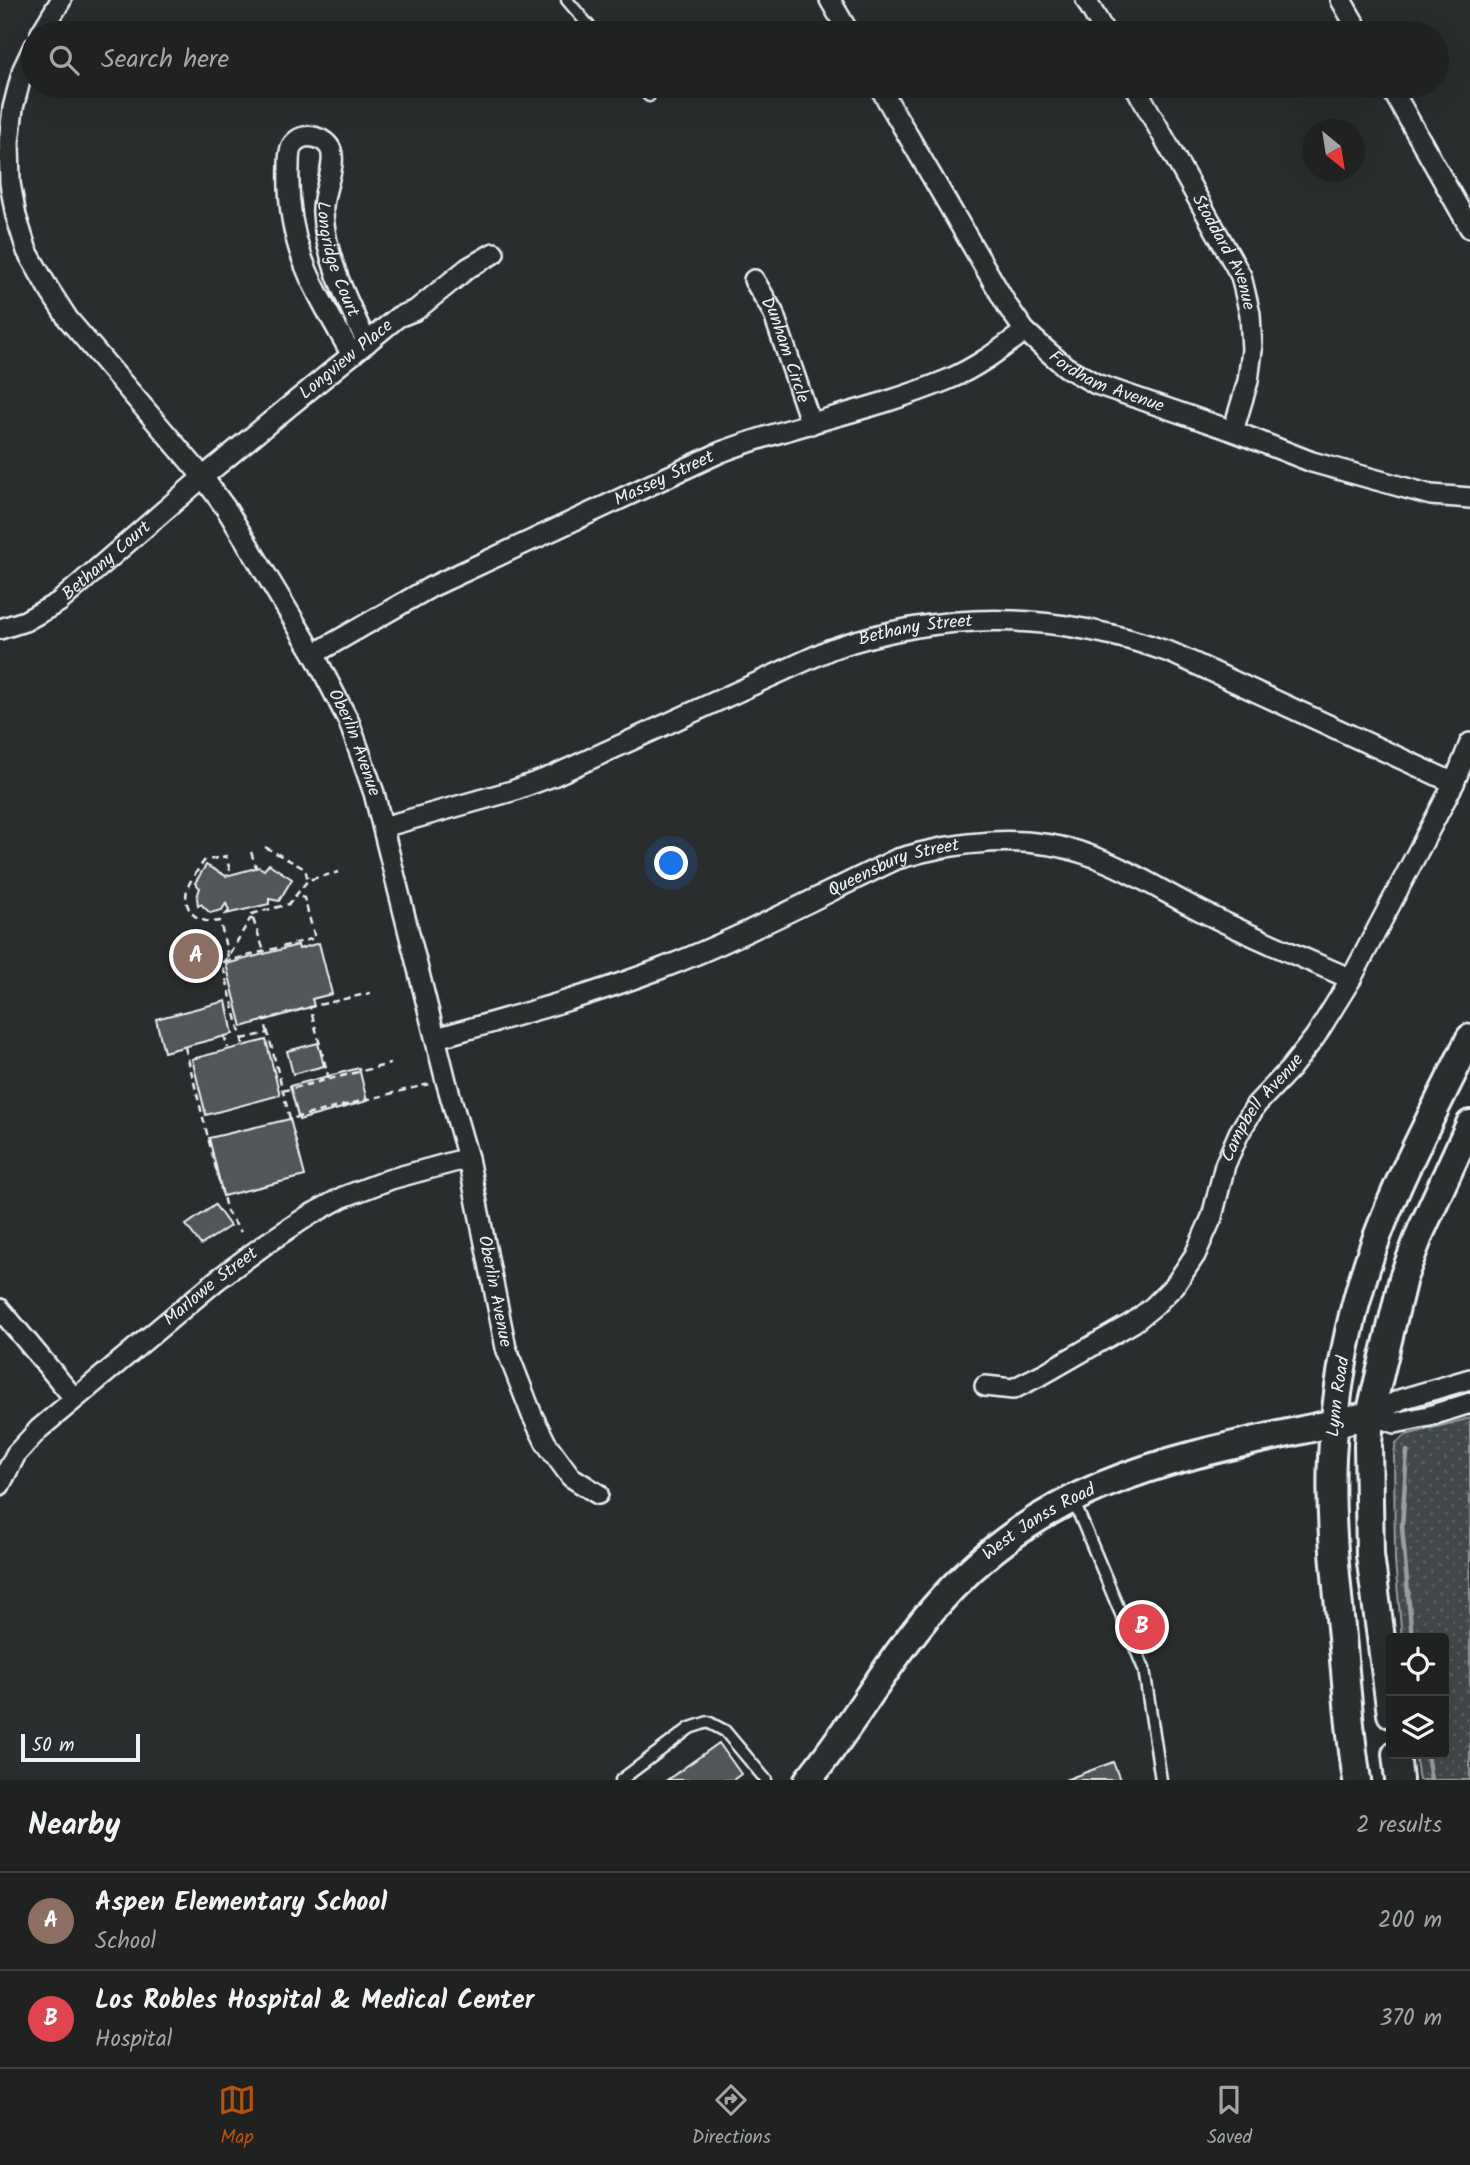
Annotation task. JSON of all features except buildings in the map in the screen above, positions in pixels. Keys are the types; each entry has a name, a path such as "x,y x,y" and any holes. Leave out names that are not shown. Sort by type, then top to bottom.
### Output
{"main road":[{"name":"Lynn Road","path":"1357,1780 1335,1567 1332,1468 1340,1385 1352,1321 1373,1248 1394,1193 1470,1038"},
{"name":"Lynn Road","path":"1389,1696 1370,1555 1370,1415 1403,1278 1421,1231 1470,1124"},
{"name":"West Janss Road","path":"808,1780 910,1638 959,1581 1017,1531 1072,1497 1161,1462 1370,1415"},
{"path":"1397,1759 1399,1780"}],"street":[{"path":"48,21 61,0"},
{"path":"830,0 842,21"},
{"path":"1086,0 1098,21"},
{"path":"1341,0 1353,21"},
{"name":"Oberlin Avenue","path":"21,77 13,108 9,142 10,183 16,216 27,251 68,319 203,477 227,510 314,654 349,722 383,827 446,1081 468,1158 506,1348 546,1443 571,1477 598,1494"},
{"name":"Fordham Avenue","path":"887,98 1008,307 1025,331 1066,367 1096,384 1312,461 1431,495 1470,498"},
{"name":"Stoddard Avenue","path":"1142,98 1241,276 1250,314 1252,350 1248,381 1233,431"},
{"path":"1397,98 1470,228"},
{"name":"Longridge Court","path":"302,138 323,140 330,148 333,161 323,200 323,214 330,252 351,309 360,349 303,265 294,236 289,207 289,165 291,150 295,142 302,138"},
{"name":"Longview Place","path":"203,477 398,317 416,310 468,268 494,253"},
{"name":"Dunham Circle","path":"754,280 773,312 811,424"},
{"name":"Massey Street","path":"314,654 431,587 721,452 766,435 811,424 948,380 974,367 1025,331"},
{"name":"Bethany Court","path":"0,629 25,621 59,602 203,477"},
{"name":"Bethany Street","path":"383,827 512,791 552,776 831,649 862,638 925,625 985,620 1065,625 1172,653 1454,783"},
{"name":"Campbell Avenue","path":"985,1386 1013,1388 1045,1373 1134,1322 1175,1285 1195,1255 1212,1216 1226,1165 1239,1133 1256,1105 1315,1037 1351,979 1454,783 1470,743"},
{"name":"Queensbury Street","path":"436,1038 594,993 661,969 897,859 943,848 994,842 1060,847 1086,854 1119,868 1203,912 1351,979"},
{"name":"Marlowe Street","path":"0,1485 16,1454 39,1429 217,1280 267,1243 343,1197 391,1178 468,1158"},
{"path":"0,1309 74,1398"},
{"name":"West Janss Road","path":"1370,1415 1402,1399 1470,1379"},
{"name":"West Janss Road","path":"1370,1415 1395,1423 1470,1403"}],"lane":[{"path":"567,0 585,21"},
{"path":"1072,1497 1144,1669 1161,1780"},
{"path":"621,1780 690,1728 708,1722 725,1731 766,1780"}],"path":[{"path":"265,847 305,869 308,880"},
{"path":"251,852 256,866"},
{"path":"228,957 220,921 209,922 197,918 186,904 187,888 204,862 226,856 231,874"},
{"path":"264,951 252,914 289,904 308,880 339,872"},
{"path":"222,963 315,938 304,898 296,895"},
{"path":"222,963 250,919 253,919"},
{"path":"222,963 242,1042 268,1033"},
{"path":"370,993 264,1020 290,1119 446,1081"},
{"path":"310,1007 329,1079"},
{"path":"224,1035 228,1048"},
{"path":"185,1047 227,1212 241,1232"},
{"path":"282,1091 390,1063"}],"shaded area":[{"path":"1470,1418 1470,1780 1419,1780 1416,1759 1449,1759 1449,1633 1402,1633 1395,1562 1394,1453 1396,1443 1406,1435"}],"waterway":[{"path":"1407,1451 1402,1527 1412,1633"},
{"path":"1428,1759 1431,1780"}],"place":[{"name":"Aspen Elementary School","path":"196,956"},
{"name":"Los Robles Hospital & Medical Center","path":"1142,1627"}]}
